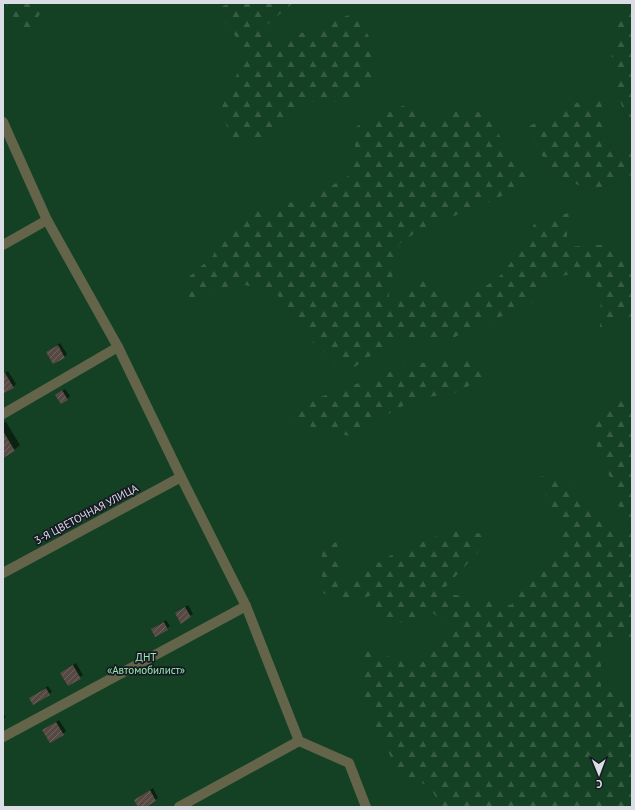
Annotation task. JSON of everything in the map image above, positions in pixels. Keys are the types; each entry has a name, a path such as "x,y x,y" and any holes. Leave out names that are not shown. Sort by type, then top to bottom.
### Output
{"street":[{"path":"3,122 47,220 118,347 246,606 299,741 349,763 366,807"},
{"path":"3,246 47,220"},
{"path":"3,414 118,347"},
{"name":"3-Я ЦВЕТОЧНАЯ УЛИЦА","path":"3,573 181,477"},
{"path":"3,736 246,606"},
{"path":"179,807 299,741"}],"green space":[{"name":"ДНТ «Автомобилист»","path":"3,3 632,3 632,6 621,9 620,101 632,133 632,137 618,160 607,141 600,95 526,128 554,175 593,191 632,175 632,807 3,807"},
{"path":"6,3 47,3 27,34 12,15"},
{"path":"230,3 293,3 263,28 280,41 357,12 369,37 377,81 341,102 301,102 266,138 230,139 222,107 244,59 243,47 216,9"},
{"path":"632,6 632,133 620,101 611,60 621,9"},
{"path":"601,95 607,141 618,160 632,137 632,175 593,191 554,175 525,128 576,103"},
{"path":"416,100 430,132 452,107 489,114 505,147 529,181 492,201 421,229 399,244 387,304 426,271 457,307 501,275 518,253 537,219 569,213 566,247 613,244 632,275 632,316 600,328 601,290 580,272 553,278 531,304 451,339 397,338 347,372 308,338 276,293 237,283 189,301 189,277 213,256 222,234 253,211 310,198 352,174 357,126"},
{"path":"473,357 488,376 453,394 417,398 349,436 288,421 312,400 411,364"},
{"path":"619,392 632,410 632,638 601,644 601,689 632,699 632,807 442,807 429,786 399,774 364,701 362,640 392,659 424,662 454,628 430,611 394,625 372,619 377,593 342,606 322,592 322,551 337,541 343,583 395,553 458,528 492,537 440,593 479,598 511,605 533,576 565,544 559,525 538,476 569,480 606,527 625,527 611,480 591,432"}],"building":[{"path":"58,345 65,358 53,364 46,352"},
{"path":"5,373 14,388 4,393 3,374"},
{"path":"62,390 68,400 61,404 55,395"},
{"path":"3,431 15,451 3,458"},
{"path":"185,607 191,617 181,624 175,613"},
{"path":"164,622 168,630 155,637 151,629"},
{"path":"73,665 81,679 68,686 60,673"},
{"path":"46,688 50,695 33,705 29,698"},
{"path":"56,722 64,735 50,743 42,730"},
{"path":"150,790 156,801 146,807 138,807 134,800"}]}
